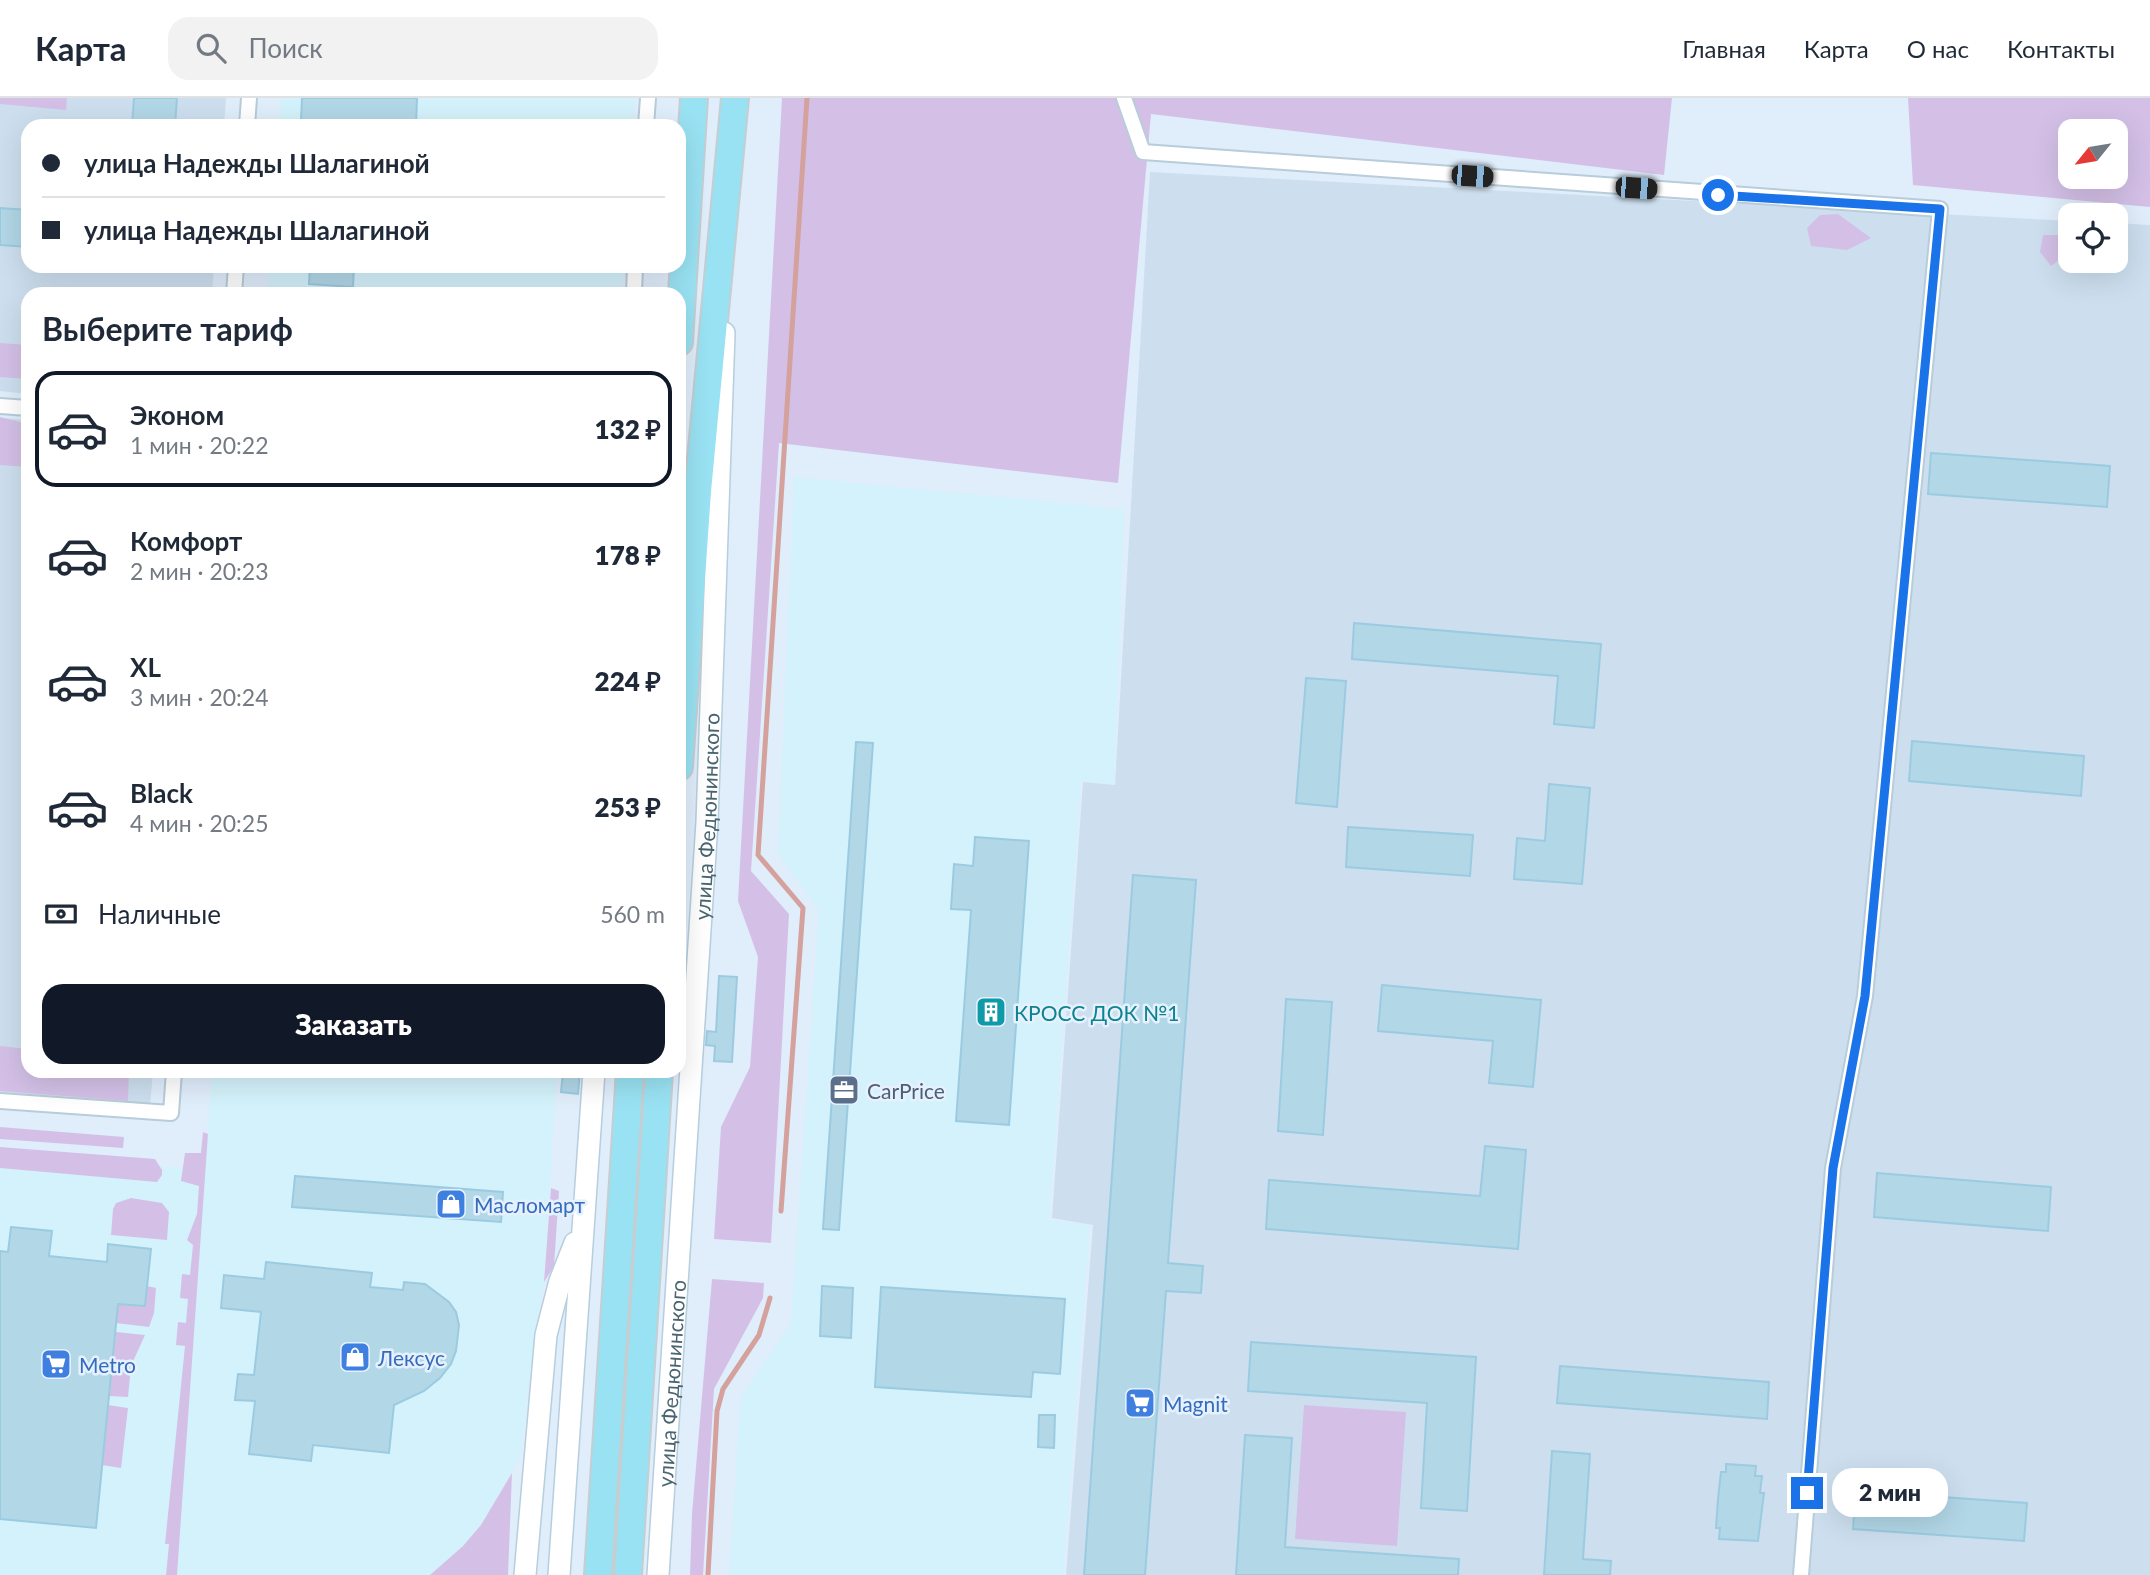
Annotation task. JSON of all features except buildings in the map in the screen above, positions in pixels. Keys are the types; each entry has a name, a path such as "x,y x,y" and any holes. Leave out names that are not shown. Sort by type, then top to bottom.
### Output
{"highway":[{"path":"686,217 694,98"},
{"name":"улица Федюнинского","path":"686,665 698,491 735,98"},
{"path":"598,1575 631,1078"},
{"name":"улица Федюнинского","path":"628,1575 659,1078"}],"main road":[{"name":"улица Федюнинского","path":"658,1575 706,822 732,143"},
{"path":"686,180 690,145"},
{"path":"559,1575 593,1078"},
{"path":"525,1575 546,1335 560,1281 583,1224"}],"street":[{"path":"248,119 249,98"},
{"path":"646,119 648,98"},
{"path":"1124,98 1143,152 1940,209 1865,996 1833,1168 1801,1575"},
{"path":"0,406 21,408"},
{"path":"0,1101 171,1113 174,1078"}],"shaded area":[{"path":"0,98 226,98 224,119 21,119 21,273 214,273 212,287 21,287 21,393 0,391"},
{"path":"0,98 67,98 66,110 0,104"},
{"path":"281,98 635,98 634,119 280,119"},
{"path":"782,98 1672,98 1664,175 1151,114 1118,483 779,443 751,871 789,914 771,1243 714,1239 721,1127 750,1067 758,957 738,901"},
{"path":"1908,98 2150,98 2150,207 1913,185"},
{"path":"1150,172 2058,220 2058,273 2128,273 2128,224 2150,225 2150,1575 1066,1575 1093,1225 1052,1218 1083,782 1115,785"},
{"path":"1838,214 1871,238 1847,250 1811,246 1807,228 1820,215"},
{"path":"2043,235 2058,235 2058,261 2051,266 2040,252"},
{"path":"268,273 624,273 622,287 268,287"},
{"path":"0,343 21,344 21,378 0,377"},
{"path":"0,417 21,422 21,466 0,465"},
{"path":"0,418 21,420 21,1078 152,1078 150,1106 0,1094"},
{"path":"794,477 1124,509 1114,784 1081,781 1049,1220 1090,1225 1063,1575 729,1575 741,1397 791,1323 819,910 778,854"},
{"path":"0,1046 21,1048 21,1078 129,1078 128,1101 0,1091"},
{"path":"212,1078 557,1078 544,1282 535,1332 521,1454 481,1525 463,1546 430,1575 0,1575 0,1153 205,1170"},
{"path":"0,1127 124,1137 123,1148 0,1139"},
{"path":"203,1132 208,1134 177,1575 166,1575 169,1544 165,1544 185,1346 176,1345 178,1322 186,1323 188,1299 180,1298 182,1274 190,1275 193,1245 187,1240 197,1214 199,1186 181,1181 185,1153 201,1153"},
{"path":"0,1147 155,1159 162,1175 157,1182 0,1168"},
{"path":"551,1188 559,1191 554,1266 544,1282"},
{"path":"131,1198 162,1203 169,1212 167,1240 111,1235 116,1203"},
{"path":"712,1279 764,1283 763,1298 714,1389 703,1575 690,1575 692,1514"},
{"path":"147,1286 156,1288 154,1313 149,1327 116,1323 118,1304 145,1306"},
{"path":"116,1332 145,1335 131,1366 128,1397 109,1396"},
{"path":"108,1405 128,1408 121,1468 102,1465"},
{"path":"1304,1405 1406,1412 1397,1546 1295,1539"},
{"path":"512,1473 508,1575 430,1575 463,1546 481,1525"}],"waterway":[{"path":"781,1211 803,908 758,855 807,98"},
{"path":"708,1575 717,1411 723,1389 759,1335 770,1298"}],"place":[{"name":"КРОСС ДОК №1","path":"991,1012"},
{"name":"CarPrice","path":"844,1090"},
{"name":"Масломарт","path":"451,1204"},
{"name":"Лексус","path":"355,1357"},
{"name":"Metro","path":"56,1364"},
{"name":"Magnit","path":"1140,1403"}],"route":[{"path":"1718,195 1940,209 1865,996 1833,1168 1807,1493"}]}
